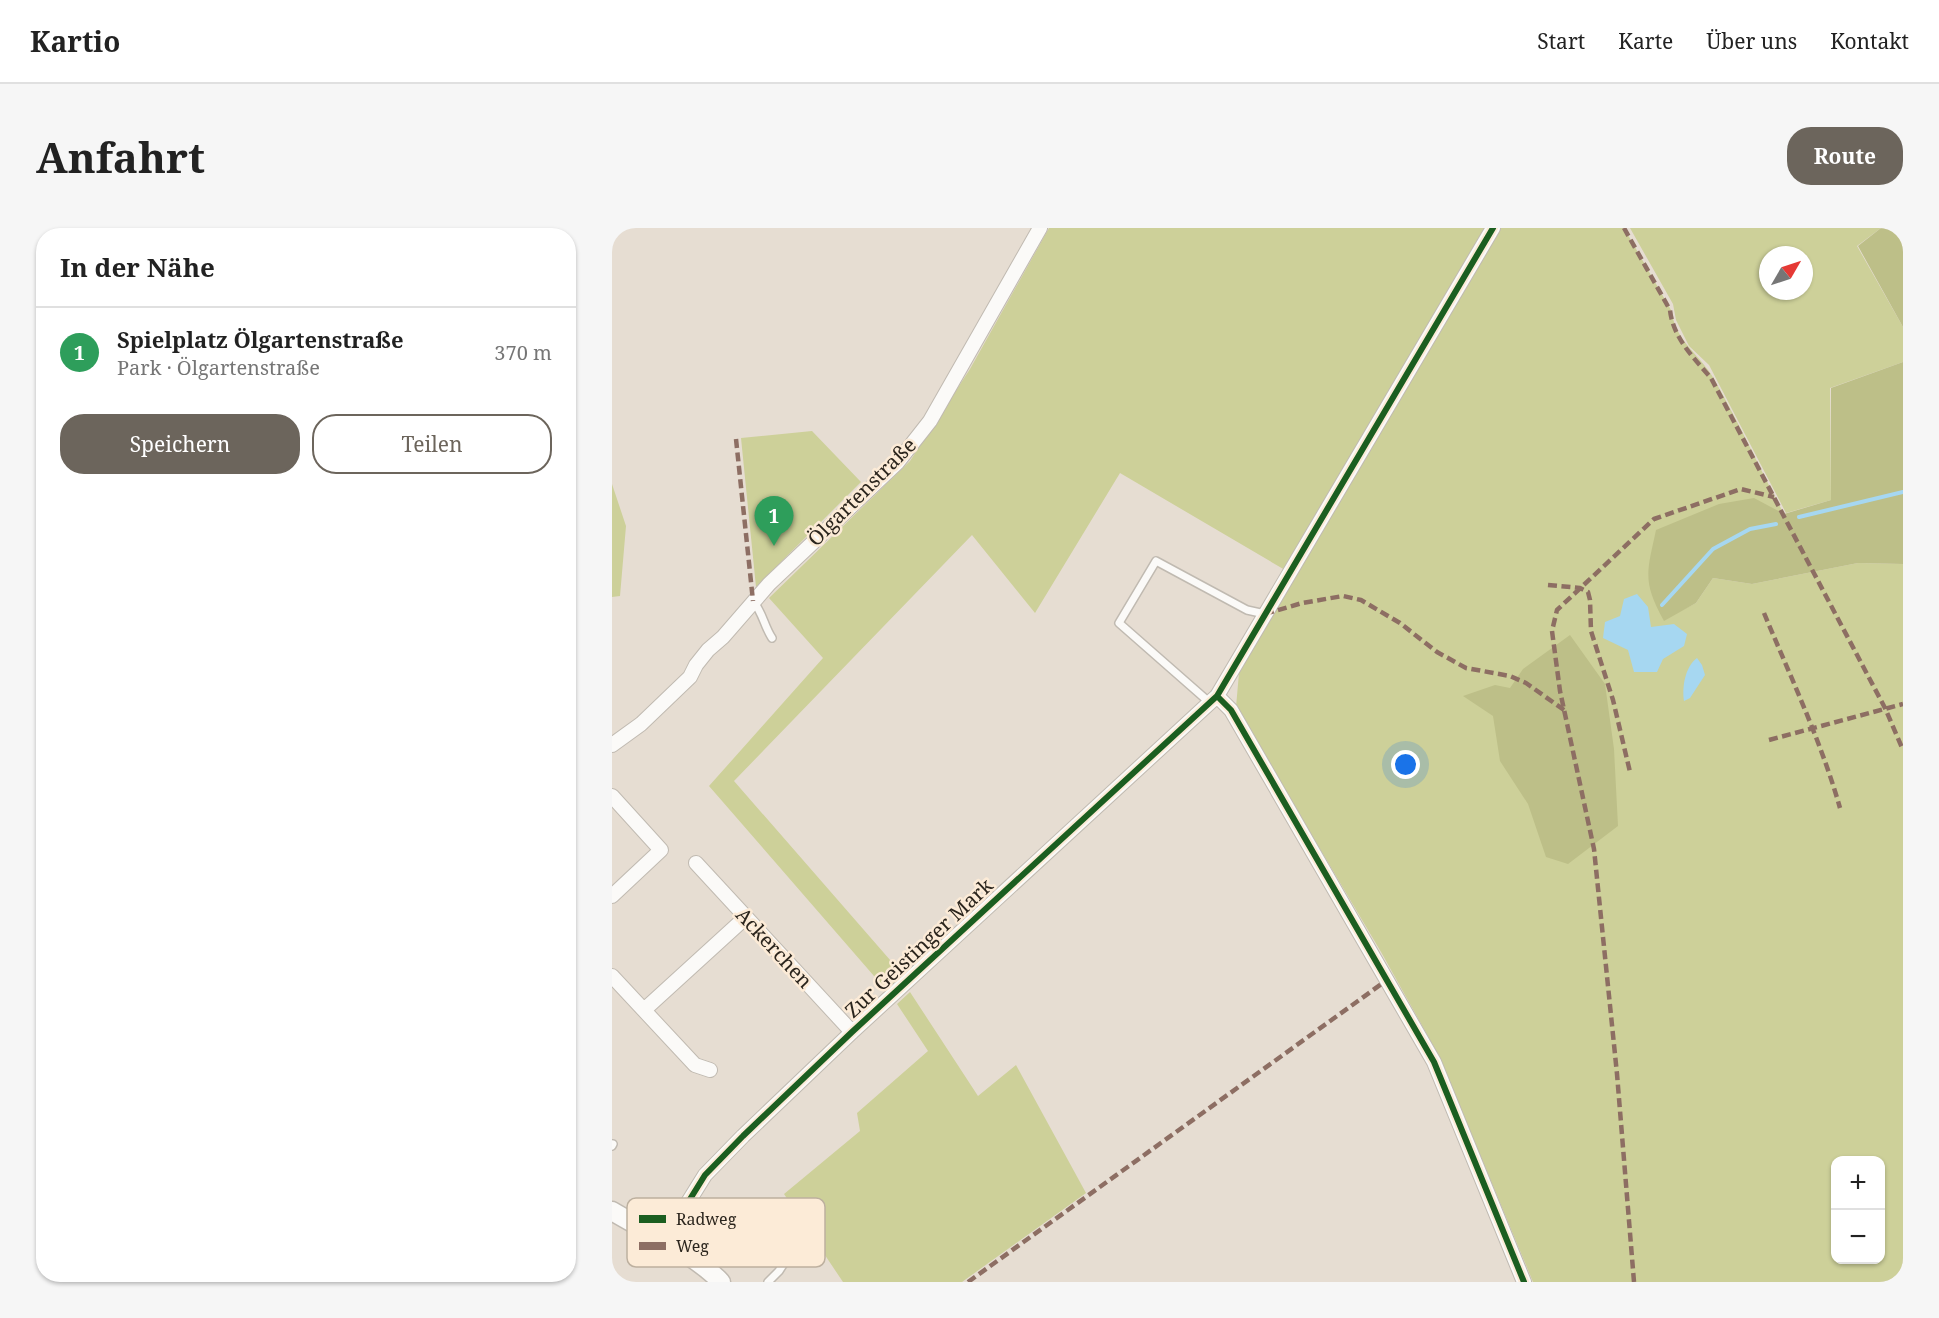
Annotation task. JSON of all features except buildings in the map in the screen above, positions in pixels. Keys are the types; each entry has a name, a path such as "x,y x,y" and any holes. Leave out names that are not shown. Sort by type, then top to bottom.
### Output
{"street":[{"name":"Ölgartenstraße","path":"612,745 641,724 679,685 690,677 702,657 723,637 753,601 897,463 930,421 1040,228"},
{"name":"Zur Geistinger Mark","path":"691,1198 705,1175 852,1032 1213,699 1493,228"},
{"path":"1213,699 1231,710 1434,1062 1524,1282"},
{"path":"612,796 661,849 612,896"},
{"name":"Ackerchen","path":"696,863 852,1032"},
{"path":"644,1010 746,917"},
{"path":"612,976 695,1065 710,1070"},
{"path":"612,1211 627,1220"},
{"path":"703,1267 721,1282"}],"lane":[{"path":"1213,699 1119,623 1156,561 1247,610 1265,614"},
{"path":"753,601 761,610 772,638"},
{"path":"768,1282 782,1267"}],"green space":[{"path":"1049,228 1485,228 1285,570 1120,473 1035,613 972,535 734,781 904,976 887,991 709,786 823,658 769,598 910,461 970,369"},
{"path":"1501,228 1624,228 1671,310 1683,340 1714,379 1784,514 1663,620 1696,603 1713,578 1752,584 1858,563 1903,564 1903,1282 1533,1282 1439,1056 1381,952 1236,707 1239,673"},
{"path":"1630,228 1881,228 1857,246 1903,327 1903,362 1830,388 1831,500 1786,513 1709,365 1689,346 1676,320 1673,304"},
{"path":"1881,228 1903,228 1903,327 1858,246"},
{"path":"1903,362 1903,564 1858,563 1752,584 1713,578 1696,603 1664,621 1652,596 1648,576 1656,530 1719,504 1754,498 1784,514 1831,500 1831,388"},
{"path":"812,431 861,482 756,587 741,438"},
{"path":"612,484 626,526 620,596 612,597"},
{"path":"1570,635 1605,684 1614,749 1618,826 1568,864 1546,857 1528,804 1500,761 1493,716 1463,696 1495,685 1510,688 1523,669"},
{"path":"910,992 978,1096 1016,1065 1086,1193 962,1282 843,1282 825,1255 825,1198 787,1198 784,1194 860,1131 857,1113 928,1051 897,1004"}],"water":[{"path":"1637,594 1648,607 1651,627 1674,624 1687,634 1684,646 1663,659 1657,672 1634,672 1628,650 1603,638 1605,622 1620,616 1624,599"},
{"path":"1697,658 1705,675 1690,698 1684,701 1685,678"}],"waterway":[{"path":"1799,517 1903,492"},
{"path":"1662,605 1713,549 1750,529 1776,524"}],"marked path":[{"path":"1624,228 1670,310 1680,339 1711,378 1885,708 1903,750"},
{"path":"736,439 753,601"},
{"path":"1634,1282 1617,1074 1594,849 1560,691 1552,631 1557,610 1654,519 1741,489 1774,497"},
{"path":"1548,585 1580,588 1588,592 1591,631 1613,700 1630,772"},
{"path":"1265,614 1302,603 1343,596 1361,600 1400,623 1437,652 1466,668 1510,676 1526,683 1564,710"},
{"path":"1764,613 1815,734 1840,808"},
{"path":"1769,740 1903,704"},
{"path":"968,1282 1387,980"}],"cycle path":[{"path":"691,1198 705,1175 852,1032 1217,696 1493,228"},
{"path":"1217,696 1231,710 1434,1062 1524,1282"}],"place":[{"name":"Spielplatz Ölgartenstraße","path":"774,546"}]}
